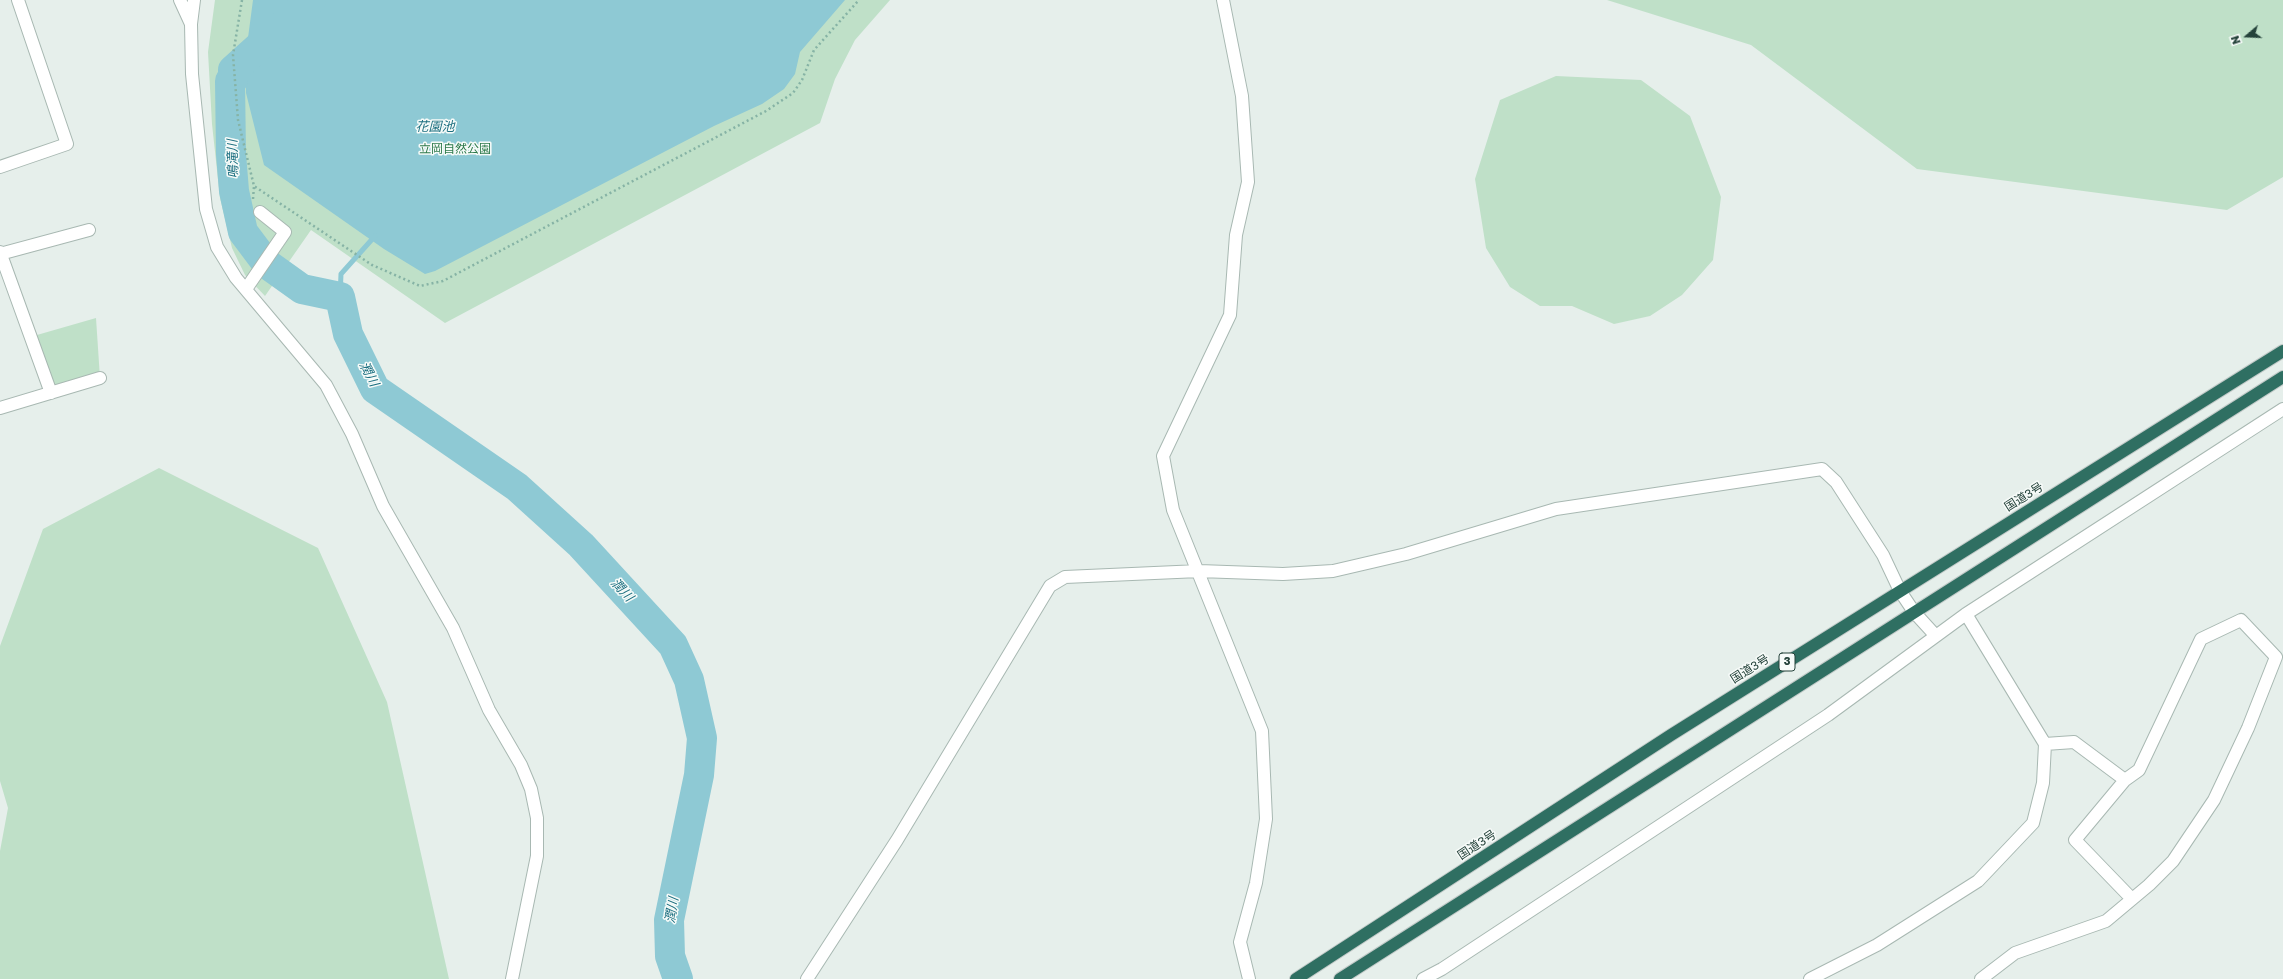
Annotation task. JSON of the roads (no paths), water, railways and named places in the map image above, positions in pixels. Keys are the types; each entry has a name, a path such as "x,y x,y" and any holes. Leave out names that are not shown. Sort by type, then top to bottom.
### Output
{"highway":[{"name":"国道3号","path":"1296,979 1671,735 2283,351"},
{"name":"3","path":"1340,979 2283,377"}],"street":[{"path":"0,167 67,144 18,0"},
{"path":"180,0 191,24"},
{"path":"194,0 191,24 192,74 206,208 216,248 246,289 326,385 352,434 383,506 453,628 489,710 521,765 531,788 537,818 537,856 512,979"},
{"path":"1224,0 1242,96 1248,182 1236,235 1230,315 1163,456 1173,510 1199,571 1262,731 1266,819 1256,883 1240,942 1249,979"},
{"path":"246,289 285,232 260,212"},
{"path":"51,393 0,253 89,230"},
{"path":"0,408 100,378"},
{"path":"1423,979 1442,969 1828,715 1935,635 1966,614 2283,409"},
{"path":"807,979 897,840 1050,586 1065,577 1199,571 1283,574 1333,571 1406,554 1556,509 1822,469 1836,482 1883,555 1900,591 1914,612 1935,635"},
{"path":"1810,979 1877,945 1978,882 2033,823 2043,783 2045,744 1966,614"},
{"path":"1981,979 2015,953 2106,921 2132,899 2173,861 2214,800 2248,728 2276,657 2241,620 2201,639 2139,770 2125,780 2075,840 2132,899"},
{"path":"2045,744 2074,742 2125,780"}],"water":[{"name":"花園池","path":"253,0 845,0 800,52 795,74 784,89 762,104 714,126 435,271 425,274 384,249 264,165 246,93 246,53"}],"waterway":[{"name":"潤川","path":"311,0 233,70 233,80 230,81 231,154 234,191 243,232 267,264 302,289 340,297 348,334 375,389 517,487 581,545 673,645 689,680 702,738 699,775 669,920 670,956 678,979"},
{"path":"340,297 341,274 375,236"}],"park label":[{"name":"立岡自然公園","path":"455,149"}],"water label":[{"name":"鳴滝川","path":"233,159"}]}
